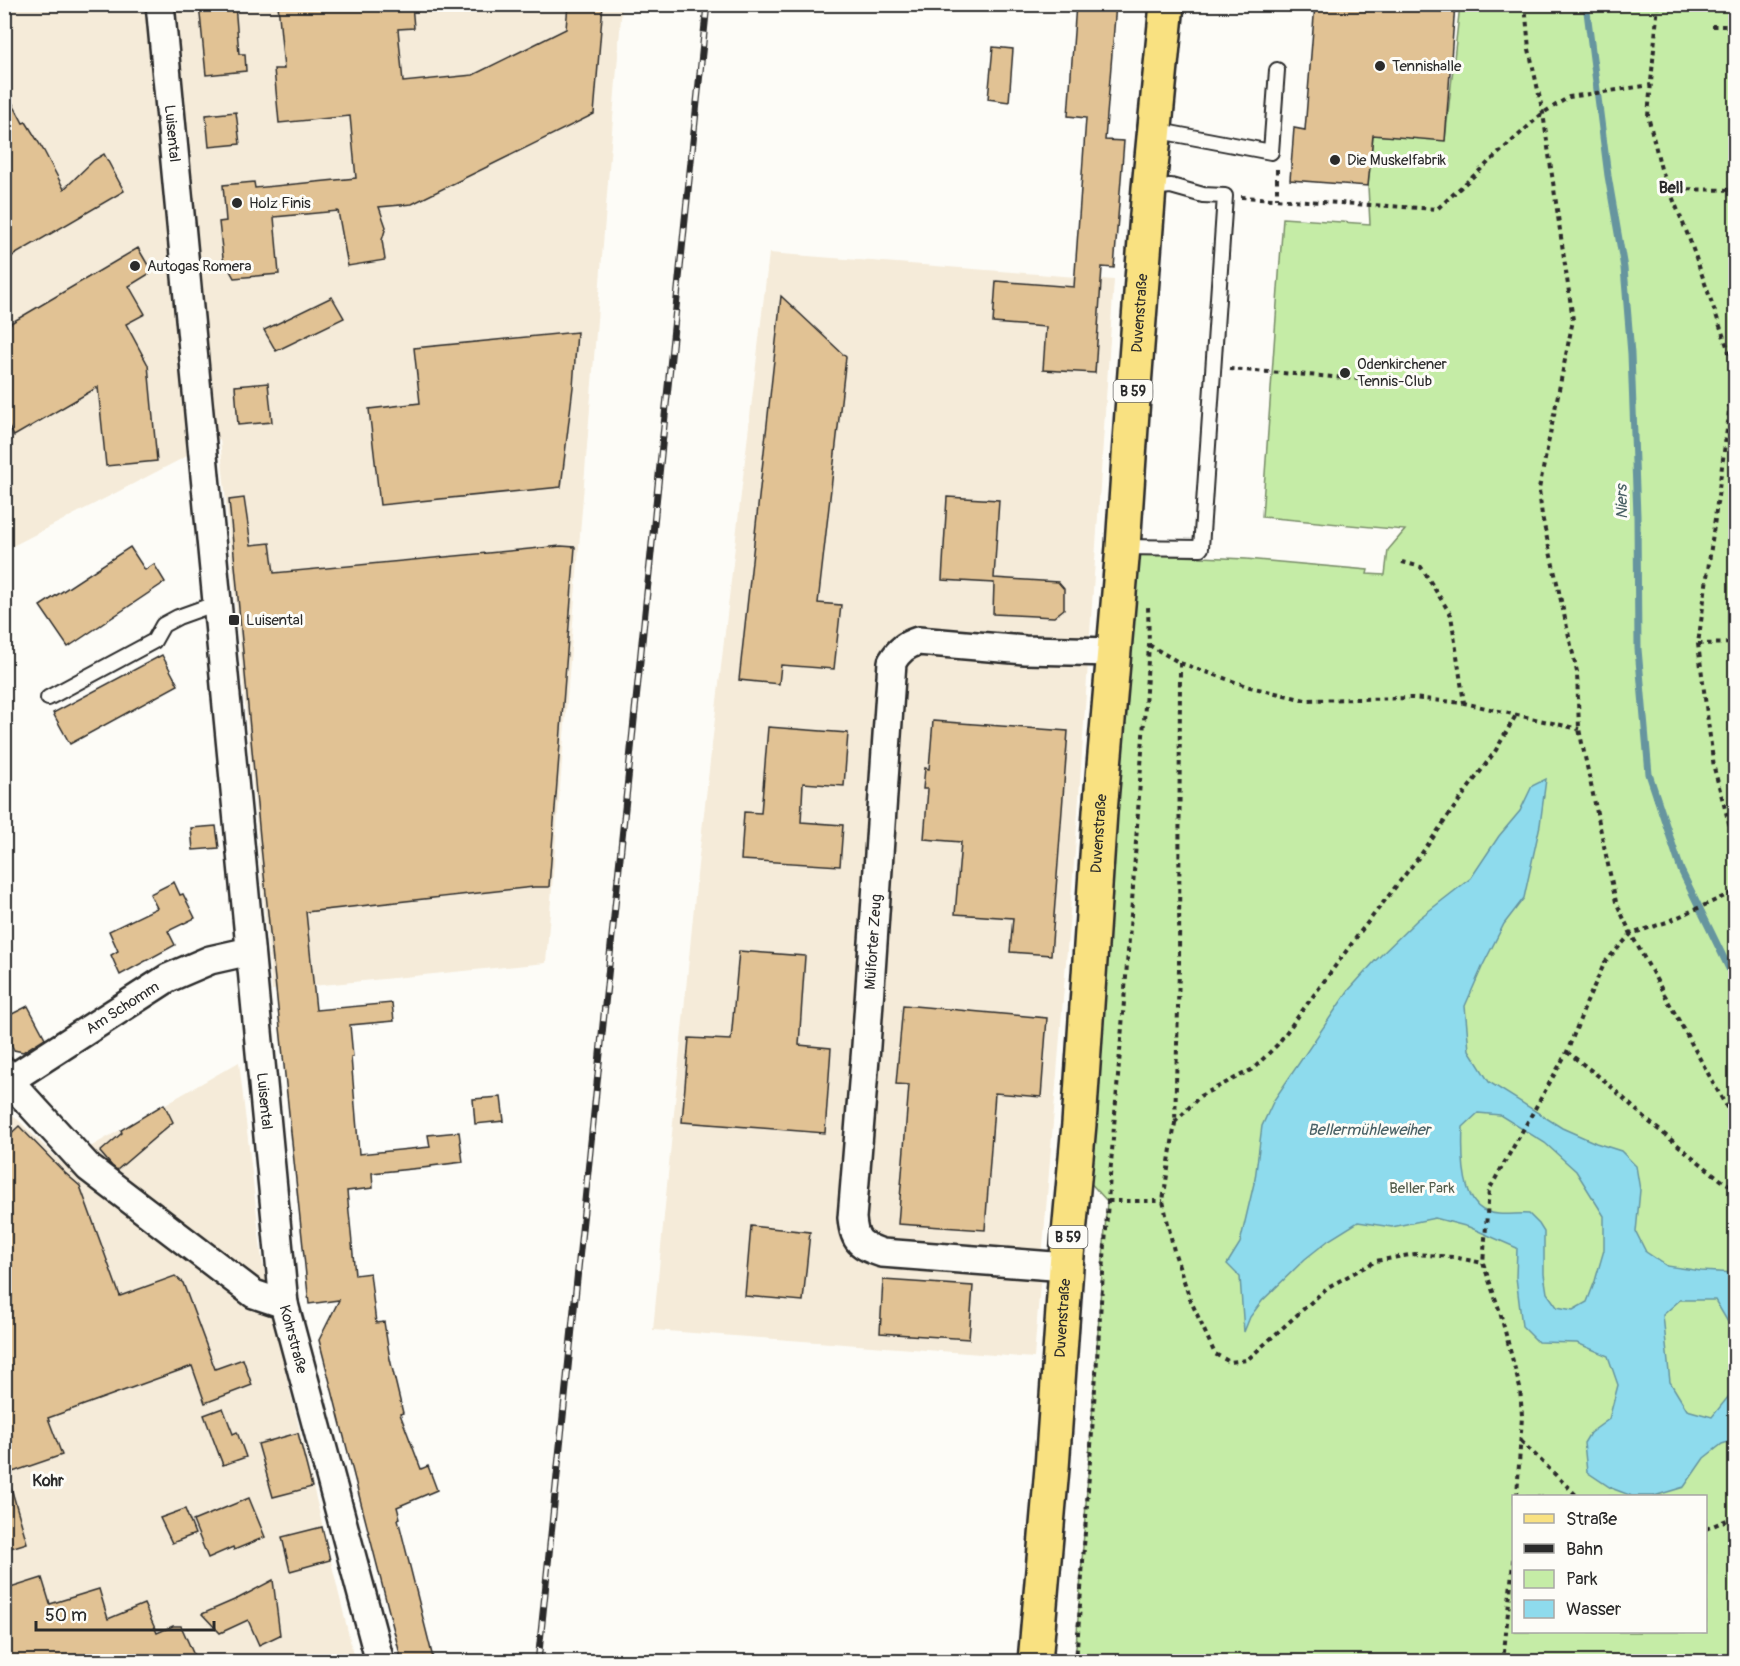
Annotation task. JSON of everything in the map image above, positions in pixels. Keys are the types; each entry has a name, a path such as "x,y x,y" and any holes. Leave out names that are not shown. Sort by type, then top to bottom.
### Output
{"main road":[{"name":"Duvenstraße","path":"1035,1662 1079,1124 1100,812 1123,547 1149,188 1167,4"}],"street":[{"name":"Luisental","path":"160,4 284,1304"},
{"name":"Mülforter Zeug","path":"1066,1267 882,1253 864,1246 853,1233 852,1218 892,662 897,653 906,645 918,641 929,640 1025,650 1115,640"},
{"name":"Am Schomm","path":"6,1079 168,978 210,960 250,951"},
{"name":"Kohrstraße","path":"6,1079 89,1168 254,1294 284,1304 380,1662"}],"lane":[{"path":"1154,130 1271,152 1277,70"},
{"path":"1123,547 1201,548 1214,369 1224,196 1203,195 1171,186 1149,188"},
{"path":"48,698 154,641 163,625 178,616 217,603"}],"path":[{"path":"1525,4 1529,49 1543,112 1573,320 1539,489 1542,516 1577,672 1579,729 1616,902 1631,934 1736,1124"},
{"path":"1658,4 1648,116 1659,160 1734,362 1698,644 1714,768 1736,849"},
{"path":"1712,26 1736,26"},
{"path":"1224,196 1437,208 1543,112 1569,97 1651,86"},
{"path":"1277,160 1277,198"},
{"path":"1670,189 1736,190"},
{"path":"1214,369 1373,380"},
{"path":"1402,562 1421,567 1450,615 1464,703"},
{"path":"1076,1662 1108,1201 1132,902 1149,645 1148,602"},
{"path":"1115,640 1149,645 1180,663 1250,687 1305,700 1413,698 1464,703 1579,729"},
{"path":"1698,644 1736,643"},
{"path":"1180,663 1179,969 1175,1123 1163,1201 1174,1251 1190,1299 1215,1354 1230,1362 1247,1360 1328,1287 1377,1261 1414,1254 1453,1257 1484,1263"},
{"path":"1175,1123 1200,1096 1253,1069 1277,1045 1422,853 1496,750 1516,715"},
{"path":"1517,1495 1522,1416 1520,1388 1500,1311 1484,1263 1489,1190 1567,1052 1605,962 1631,934 1666,922 1736,891"},
{"path":"1567,1052 1605,1081 1648,1121 1721,1180 1736,1189"},
{"path":"1108,1201 1163,1201"},
{"path":"1521,1440 1574,1495"},
{"path":"1707,1529 1736,1516"},
{"path":"1503,1662 1512,1569"},
{"path":"1505,1627 1512,1626"}],"shaded area":[{"path":"5,5 622,5 546,963 272,990 220,439 5,550"},
{"path":"769,253 1114,280 1077,826 1034,1358 653,1330 698,865"},
{"path":"239,1062 262,1259 283,1361 355,1661 5,1661 4,1101 11,1113 62,1163"}],"green space":[{"name":"Beller Park","path":"1460,5 1735,5 1735,1661 1075,1662 1107,1201 1086,1178 1108,941 1111,830 1134,554 1246,559 1368,570 1367,574 1385,575 1388,550 1405,530 1262,517 1283,218 1370,224 1368,186 1373,135 1445,140"}],"water":[{"name":"Bellermühleweiher","path":"1546,779 1540,825 1524,898 1504,924 1465,1006 1469,1050 1489,1082 1562,1128 1621,1151 1636,1166 1640,1190 1636,1232 1646,1252 1667,1266 1735,1273 1735,1334 1715,1300 1680,1300 1663,1315 1670,1382 1687,1410 1712,1417 1733,1391 1735,1385 1735,1440 1722,1444 1704,1458 1684,1487 1657,1495 1629,1495 1611,1488 1587,1472 1584,1443 1590,1433 1609,1419 1618,1385 1608,1356 1577,1343 1538,1342 1522,1326 1516,1277 1517,1248 1469,1227 1435,1218 1392,1227 1358,1222 1329,1240 1305,1259 1262,1301 1250,1317 1244,1332 1240,1277 1227,1264 1240,1243 1255,1179 1262,1126 1274,1100 1348,991 1417,920 1471,878 1499,836 1520,811 1532,786","holes":["1478,1113 1500,1115 1545,1143 1576,1171 1604,1216 1604,1250 1595,1281 1587,1302 1573,1310 1557,1307 1547,1293 1544,1274 1544,1232 1539,1224 1529,1214 1500,1214 1483,1210 1470,1195 1464,1172 1463,1127"]}],"building":[{"path":"199,4 235,4 239,54 245,54 246,71 206,75"},
{"path":"278,4 412,4 414,28 398,29 403,82 473,75 566,29 568,4 603,4 594,114 412,204 379,207 386,227 382,240 385,260 348,266 338,211 274,217 279,274 234,278 223,258 219,222 226,221 223,185 254,182 255,188 356,178 350,116 279,123 274,69 284,69"},
{"path":"1076,4 1116,4 1105,140 1124,141 1114,268 1102,267 1095,373 1043,370 1046,327 993,323 996,281 1074,287 1086,118 1068,116"},
{"name":"Tennishalle","path":"1315,4 1455,4 1445,141 1373,135 1368,186 1290,180 1294,128 1305,130"},
{"path":"993,47 1013,49 1009,102 988,99"},
{"path":"4,87 23,123 26,122 44,151 64,189 94,160 104,154 124,191 4,261"},
{"path":"236,112 240,144 209,147 206,115"},
{"path":"138,248 152,272 129,286 145,314 126,324 148,365 157,461 106,466 98,387 14,436 4,418 4,327"},
{"path":"781,296 846,357 818,603 841,605 834,669 781,665 779,684 739,680"},
{"path":"332,297 344,318 276,351 264,330"},
{"path":"577,332 561,487 380,505 369,409 420,403 414,348"},
{"path":"268,383 272,422 238,425 235,386"},
{"path":"947,497 999,500 994,578 1058,582 1064,589 1064,609 1054,617 993,614 994,583 942,580"},
{"path":"244,498 251,545 270,543 274,573 561,546 575,547 549,887 306,912 316,1010 392,1003 394,1021 350,1025 359,1154 430,1147 428,1135 459,1132 463,1162 372,1173 373,1188 347,1191 355,1275 370,1273 376,1323 384,1322 403,1413 400,1414 421,1469 428,1466 437,1490 397,1507 400,1518 398,1519 434,1662 402,1662 319,1340 339,1300 309,1304 260,837 229,500"},
{"path":"130,547 145,570 154,564 165,582 68,647 40,606"},
{"path":"162,655 178,685 70,744 53,713"},
{"path":"933,721 1068,731 1051,955 1010,952 1013,918 955,914 961,842 924,839 928,789 923,789 925,768 929,769"},
{"path":"768,727 848,733 844,786 803,783 801,822 843,825 840,866 741,860 744,812 761,813"},
{"path":"216,826 219,848 193,850 191,828"},
{"path":"174,882 195,918 168,931 175,945 120,975 111,955 118,951 109,931 157,908 150,894"},
{"path":"739,951 805,956 799,1045 831,1048 825,1133 682,1122 689,1038 731,1040"},
{"path":"903,1005 1047,1018 1041,1097 995,1093 985,1230 898,1224 909,1085 896,1084"},
{"path":"28,1006 45,1038 23,1052 14,1050 4,1031 4,1018"},
{"path":"501,1097 504,1121 475,1124 473,1099"},
{"path":"164,1104 173,1122 117,1170 100,1152 122,1133 121,1130"},
{"path":"19,1126 80,1186 120,1296 175,1276 183,1283 215,1369 243,1359 252,1385 205,1403 192,1366 48,1418 62,1455 4,1475 4,1140"},
{"path":"751,1226 810,1232 803,1301 745,1296"},
{"path":"883,1280 973,1286 969,1339 880,1333"},
{"path":"223,1408 233,1434 237,1432 246,1457 223,1465 204,1415"},
{"path":"298,1433 312,1487 273,1497 258,1444"},
{"path":"10,1484 27,1543 4,1550 4,1485"},
{"path":"249,1498 265,1537 208,1558 193,1521"},
{"path":"185,1509 195,1534 172,1543 160,1518"},
{"path":"322,1527 330,1560 290,1571 282,1537"},
{"path":"42,1578 50,1604 99,1589 108,1619 144,1604 157,1633 173,1626 181,1626 197,1662 4,1662 4,1590"},
{"path":"273,1580 280,1635 259,1645 248,1620 220,1633 202,1614 239,1598"}],"waterway":[{"name":"Niers","path":"1586,4 1608,176 1624,268 1631,354 1637,516 1638,649 1649,774 1681,870 1736,983"}],"railway":[{"path":"538,1662 707,4"}],"place":[{"name":"Tennishalle","path":"1380,66"},
{"name":"Die Muskelfabrik","path":"1335,160"},
{"name":"Holz Finis","path":"237,203"},
{"name":"Autogas Romera","path":"135,266"},
{"name":"Odenkirchener Tennis-Club","path":"1345,373"},
{"name":"Luisental","path":"234,620"}],"district":[{"name":"Bell","path":"1671,187"},
{"name":"Kohr","path":"48,1480"}]}
